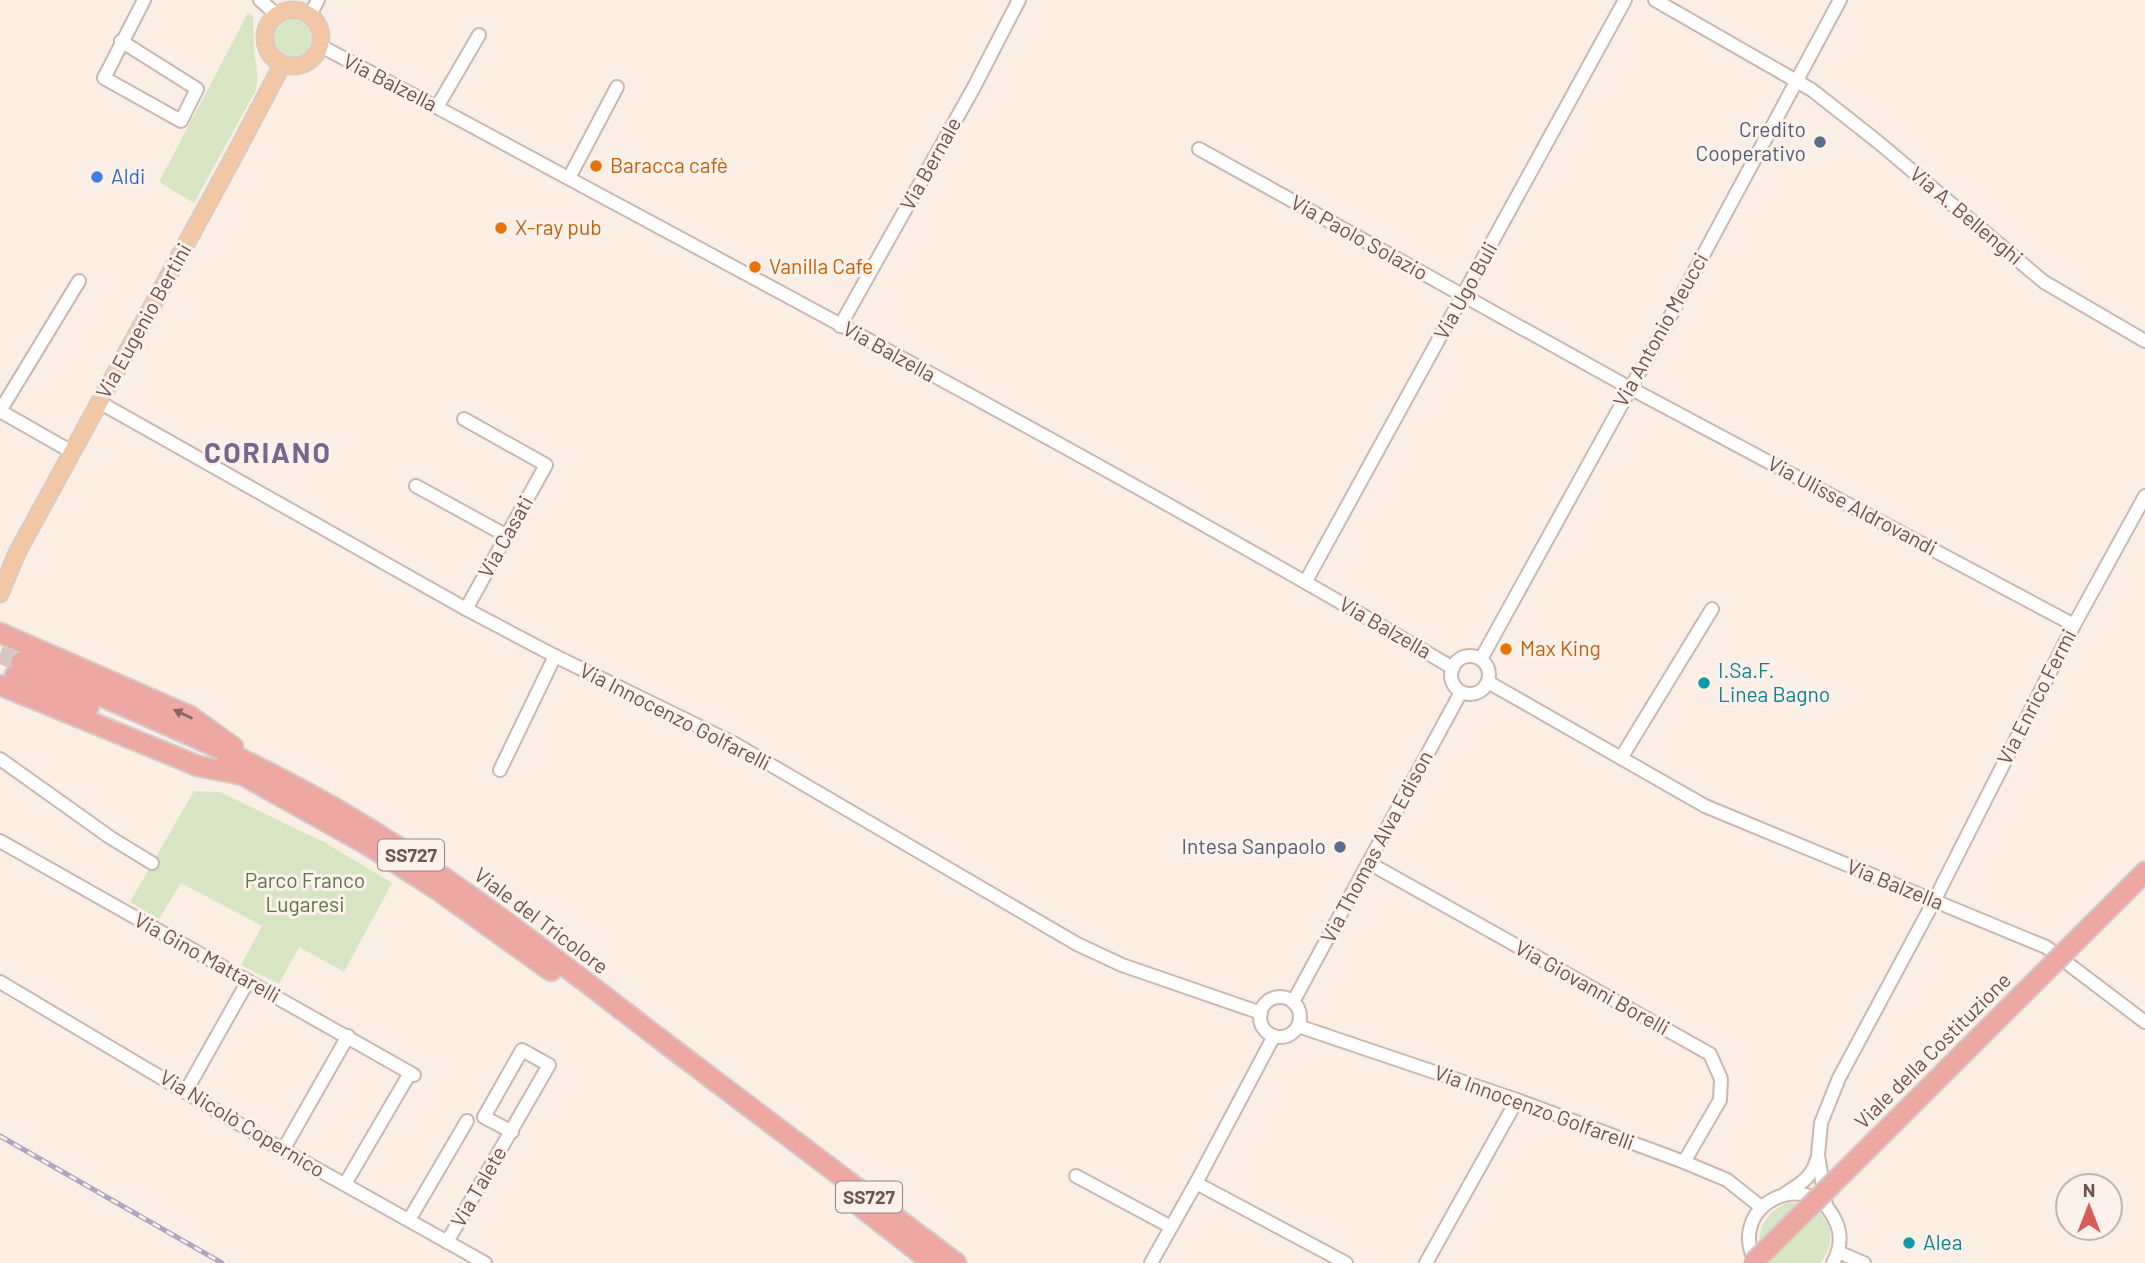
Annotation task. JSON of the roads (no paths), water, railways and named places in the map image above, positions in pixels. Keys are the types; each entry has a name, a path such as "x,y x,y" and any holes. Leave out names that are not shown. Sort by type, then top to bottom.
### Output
{"highway":[{"path":"0,634 190,716 218,735 252,772"},
{"path":"12,674 198,766 252,772"},
{"name":"Viale del Tricolore","path":"12,674 252,772 358,822 497,914 757,1121 956,1263"},
{"name":"Viale della Costituzione","path":"1771,1263 2124,900 2145,872"},
{"name":"Viale della Costituzione","path":"1754,1263 2124,900 2145,887"},
{"name":"Viale del Tricolore","path":"778,1136 933,1263"}],"main road":[{"path":"293,10 310,15 320,29 321,46 310,62 291,67 273,59 265,41 265,31 270,22 277,15 293,10"},
{"name":"Via Eugenio Bertini","path":"0,594 3,581 282,65"}],"street":[{"path":"121,41 197,89 181,121 104,78 121,41 144,0"},
{"path":"260,0 277,15"},
{"path":"310,15 318,0"},
{"name":"Via Bernale","path":"840,326 973,89 1019,0"},
{"name":"Via Ugo Buli","path":"1306,581 1625,0"},
{"name":"Via A. Bellenghi","path":"1656,0 1796,80 1878,142 2044,282 2145,341"},
{"name":"Via Antonio Meucci","path":"1481,659 1840,0"},
{"path":"437,107 479,35"},
{"name":"Via Balzella","path":"321,46 569,178 1306,581 1452,667"},
{"path":"569,178 617,86"},
{"name":"Via Paolo Solazio","path":"1199,149 1630,388"},
{"path":"72,452 0,411 79,281"},
{"name":"Via Ulisse Aldrovandi","path":"1630,388 2074,625"},
{"name":"Via Innocenzo Golfarelli","path":"99,402 466,609 734,744 1077,944 1122,965 1261,1013"},
{"name":"Via Casati","path":"464,419 546,465 466,609"},
{"path":"416,486 507,536"},
{"name":"Via Enrico Fermi","path":"1818,1155 1821,1123 1839,1078 1934,901 2074,625 2144,497"},
{"path":"1621,758 1712,608"},
{"path":"500,769 555,656"},
{"path":"1465,657 1481,659 1489,669 1485,687 1474,694 1461,692 1453,684 1452,667 1465,657"},
{"name":"Via Balzella","path":"1488,682 1705,806 2046,947 2145,1022"},
{"name":"Via Thomas Alva Edison","path":"1293,1002 1461,692"},
{"path":"0,759 111,838 152,863"},
{"name":"Via Gino Mattarelli","path":"0,841 412,1074 345,1184"},
{"name":"Via Giovanni Borelli","path":"1369,863 1710,1054 1721,1079 1720,1100 1684,1162"},
{"path":"186,1091 248,981"},
{"name":"Via Nicolò Copernico","path":"0,982 283,1150 485,1263"},
{"path":"1283,998 1293,1002 1299,1013 1297,1026 1290,1034 1273,1036 1261,1024 1261,1013 1266,1003 1271,999 1283,998"},
{"name":"Via Innocenzo Golfarelli","path":"1297,1026 1517,1100 1684,1162 1727,1180 1761,1207"},
{"path":"283,1150 348,1036"},
{"path":"1151,1263 1273,1036"},
{"name":"Via Talete","path":"447,1242 512,1132 549,1065 522,1050 484,1116 512,1132"},
{"path":"1426,1263 1517,1100"},
{"path":"409,1220 467,1121"},
{"path":"1754,1263 1748,1242 1749,1229 1761,1207 1805,1181 1814,1171 1818,1155"},
{"path":"1818,1155 1826,1206 1838,1227 1835,1257 1864,1263"},
{"path":"1076,1176 1171,1227"},
{"path":"1196,1183 1346,1263"},
{"path":"1786,1194 1814,1198 1826,1206"}],"tunnel":[{"path":"0,654 21,662"}],"railway":[{"path":"0,1136 222,1263"}],"place":[{"name":"Credito Cooperativo","path":"1820,142"},
{"name":"Baracca cafè","path":"596,166"},
{"name":"Aldi","path":"97,177"},
{"name":"X-ray pub","path":"501,228"},
{"name":"Vanilla Cafe","path":"755,267"},
{"name":"Max King","path":"1506,649"},
{"name":"I.Sa.F. Linea Bagno","path":"1704,683"},
{"name":"Intesa Sanpaolo","path":"1340,847"},
{"name":"Alea","path":"1909,1243"}],"district":[{"name":"CORIANO","path":"268,453"}],"park label":[{"name":"Parco Franco Lugaresi","path":"305,893"}]}
